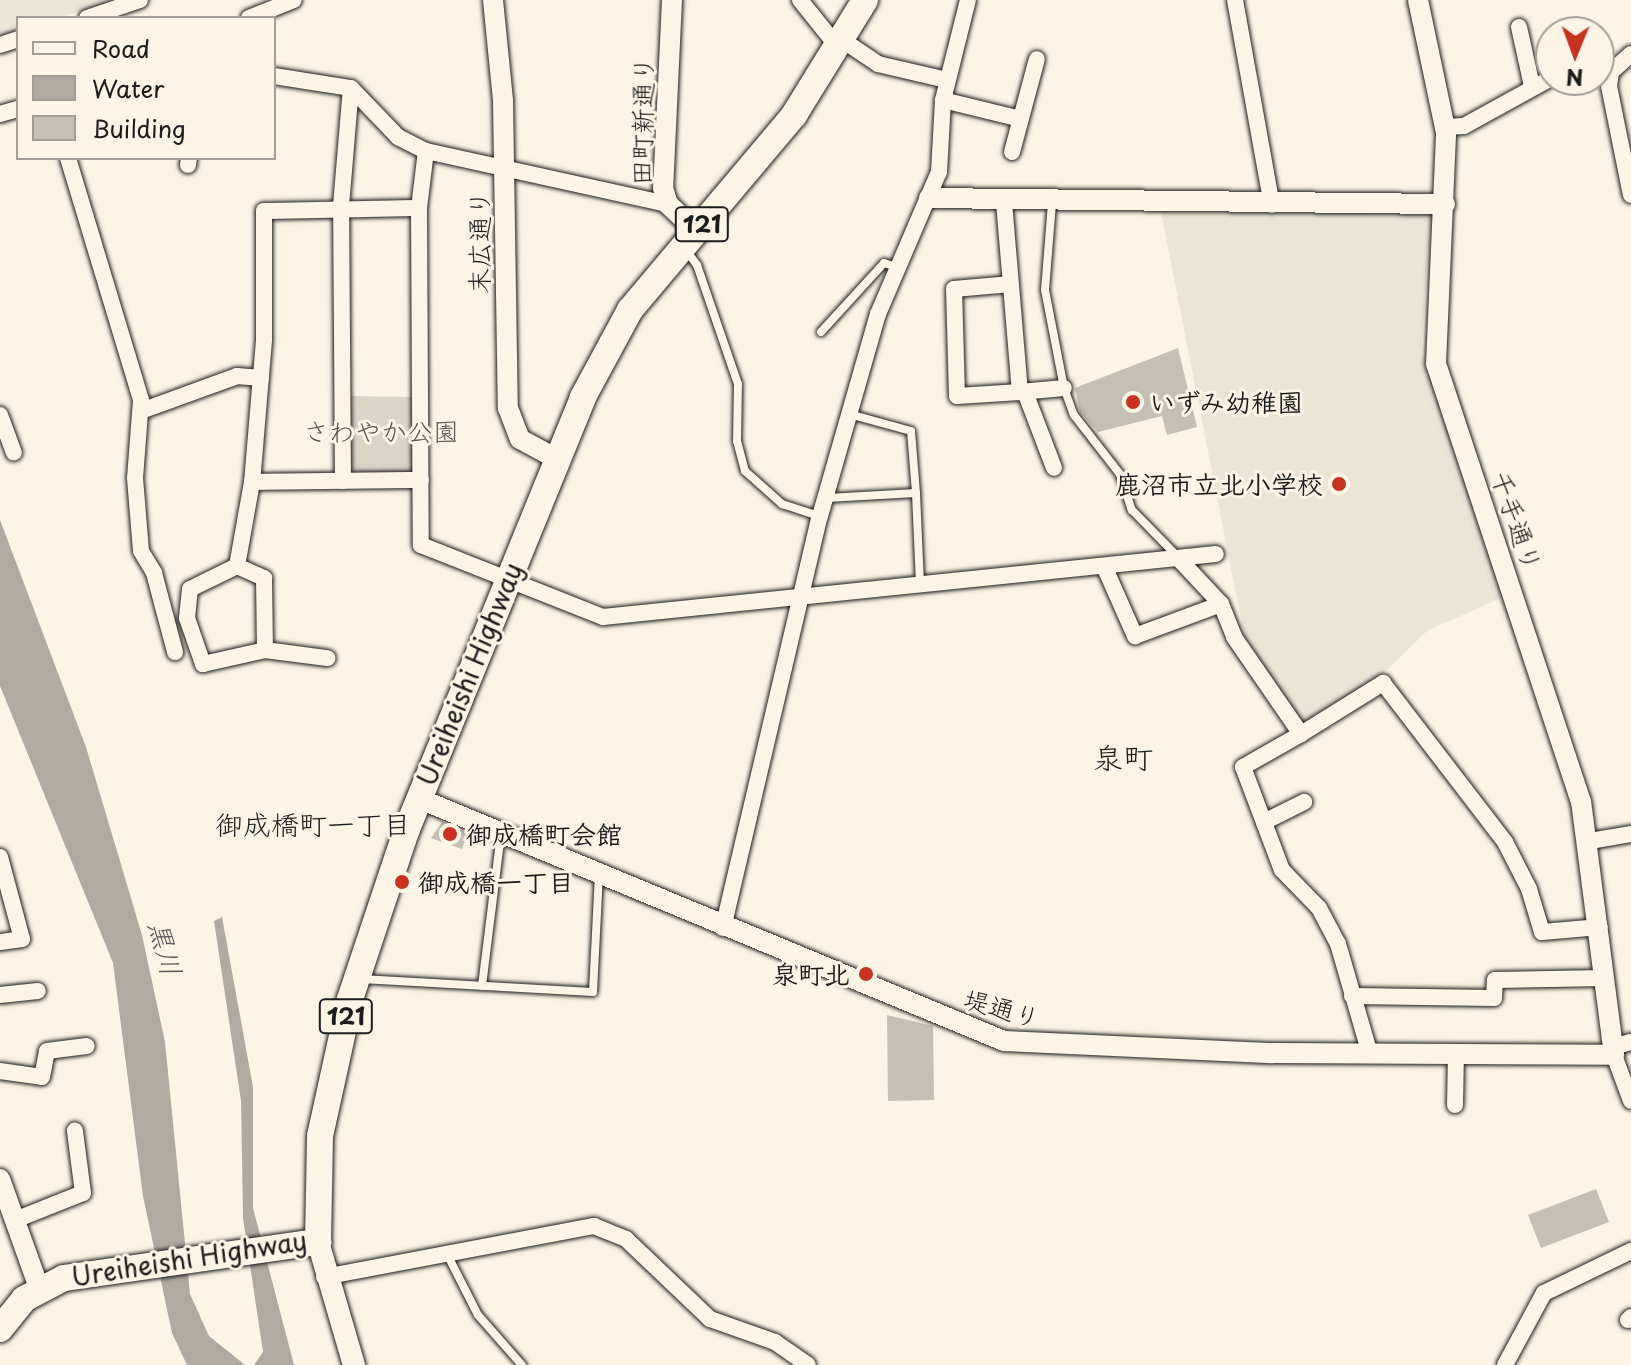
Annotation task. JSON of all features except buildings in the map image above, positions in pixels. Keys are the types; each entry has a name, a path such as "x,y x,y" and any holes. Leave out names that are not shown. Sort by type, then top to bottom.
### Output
{"highway":[{"name":"Ureiheishi Highway","path":"1,1326 39,1288 110,1271 318,1242 320,1136 357,979 420,799 506,581 604,352 689,239 794,115 865,0"}],"main road":[{"path":"318,1242 324,1277 354,1365"}],"street":[{"path":"93,16 140,0"},
{"path":"254,16 294,0"},
{"name":"末広通り","path":"493,0 505,169 508,408 520,439 557,459"},
{"name":"田町新通り","path":"672,0 663,167 668,204 689,239"},
{"path":"800,0 839,43 878,64 947,80"},
{"path":"723,928 820,516 896,267 939,172 943,100 968,0"},
{"path":"1235,0 1272,205"},
{"name":"千手通り","path":"1418,0 1445,127 1445,204 1436,364 1545,679 1590,841 1605,978 1620,1048"},
{"path":"1519,27 1532,86"},
{"path":"1012,152 1037,59"},
{"path":"276,76 351,88 369,100 398,137 426,151 668,204"},
{"path":"1445,127 1464,126 1535,85"},
{"path":"343,481 341,206 351,88"},
{"path":"1610,96 1631,195"},
{"path":"943,100 1021,119"},
{"path":"426,151 419,208 421,545 603,617 1216,554"},
{"path":"69,160 141,411 135,478 141,551 154,573 175,652"},
{"path":"929,198 1052,203 1445,204"},
{"path":"1004,202 1023,392 1054,468"},
{"path":"237,566 252,482 261,378 264,211 341,206 419,208"},
{"path":"1011,284 954,289 957,396 1064,388"},
{"path":"141,411 237,376 261,378"},
{"path":"0,415 14,453"},
{"path":"252,482 421,480"},
{"path":"1178,558 1221,604 1234,637 1301,734"},
{"path":"237,566 190,589 187,618 203,664 265,650 327,658"},
{"path":"237,566 264,578 265,650"},
{"path":"1104,566 1135,636 1221,604"},
{"path":"1370,1054 1338,944 1319,908 1282,870 1243,767 1383,683 1505,842 1529,889 1542,932 1600,927"},
{"name":"堤通り","path":"420,799 723,928 1022,1045 1456,1055 1620,1048"},
{"path":"1264,822 1304,802"},
{"path":"1590,841 1631,834"},
{"path":"0,857 22,939 0,942"},
{"path":"1352,996 1494,998 1495,980 1605,978"},
{"path":"0,995 38,991"},
{"path":"0,1071 42,1077 47,1051 87,1046"},
{"path":"1620,1048 1631,1101"},
{"path":"1455,1105 1456,1055"},
{"path":"15,1220 83,1193 75,1131"},
{"path":"0,1179 39,1288"},
{"path":"324,1277 445,1250 594,1226 626,1239 710,1319 775,1342 808,1365"},
{"path":"1505,1365 1544,1293 1631,1251"}],"lane":[{"path":"1052,203 1045,290 1064,388 1074,415 1120,474 1132,510 1178,558"},
{"path":"689,239 738,384 737,441 745,471 782,504 820,516"},
{"path":"821,332 884,263 896,267"},
{"path":"853,415 911,431 923,539 920,584"},
{"path":"827,498 916,493"},
{"path":"482,986 501,833"},
{"path":"357,979 593,992 599,874"},
{"path":"445,1250 478,1315 522,1365"}],"shaded area":[{"path":"0,0 115,0 64,16 16,16 16,31 0,36"},
{"name":"鹿沼市立北小学校","path":"1161,212 1431,214 1421,352 1503,597 1427,631 1354,702 1306,725 1248,655"}],"green space":[{"name":"さわやか公園","path":"349,396 412,397 414,465 406,474 357,474 349,466"}],"water":[{"path":"0,520 86,747 142,935 165,1042 190,1294 209,1336 245,1365 187,1365 172,1333 143,1196 113,963 0,686"},
{"path":"222,917 253,1087 253,1208 294,1365 254,1365 263,1352 243,1218 241,1101 214,921"}],"place":[{"name":"いずみ幼稚園","path":"1133,402"},
{"name":"鹿沼市立北小学校","path":"1339,484"},
{"name":"御成橋町会館","path":"450,834"},
{"name":"御成橋一丁目","path":"402,882"},
{"name":"泉町北","path":"866,974"}],"district":[{"name":"泉町","path":"1123,757"},
{"name":"御成橋町一丁目","path":"313,824"}],"water label":[{"name":"黒川","path":"166,948"}]}
